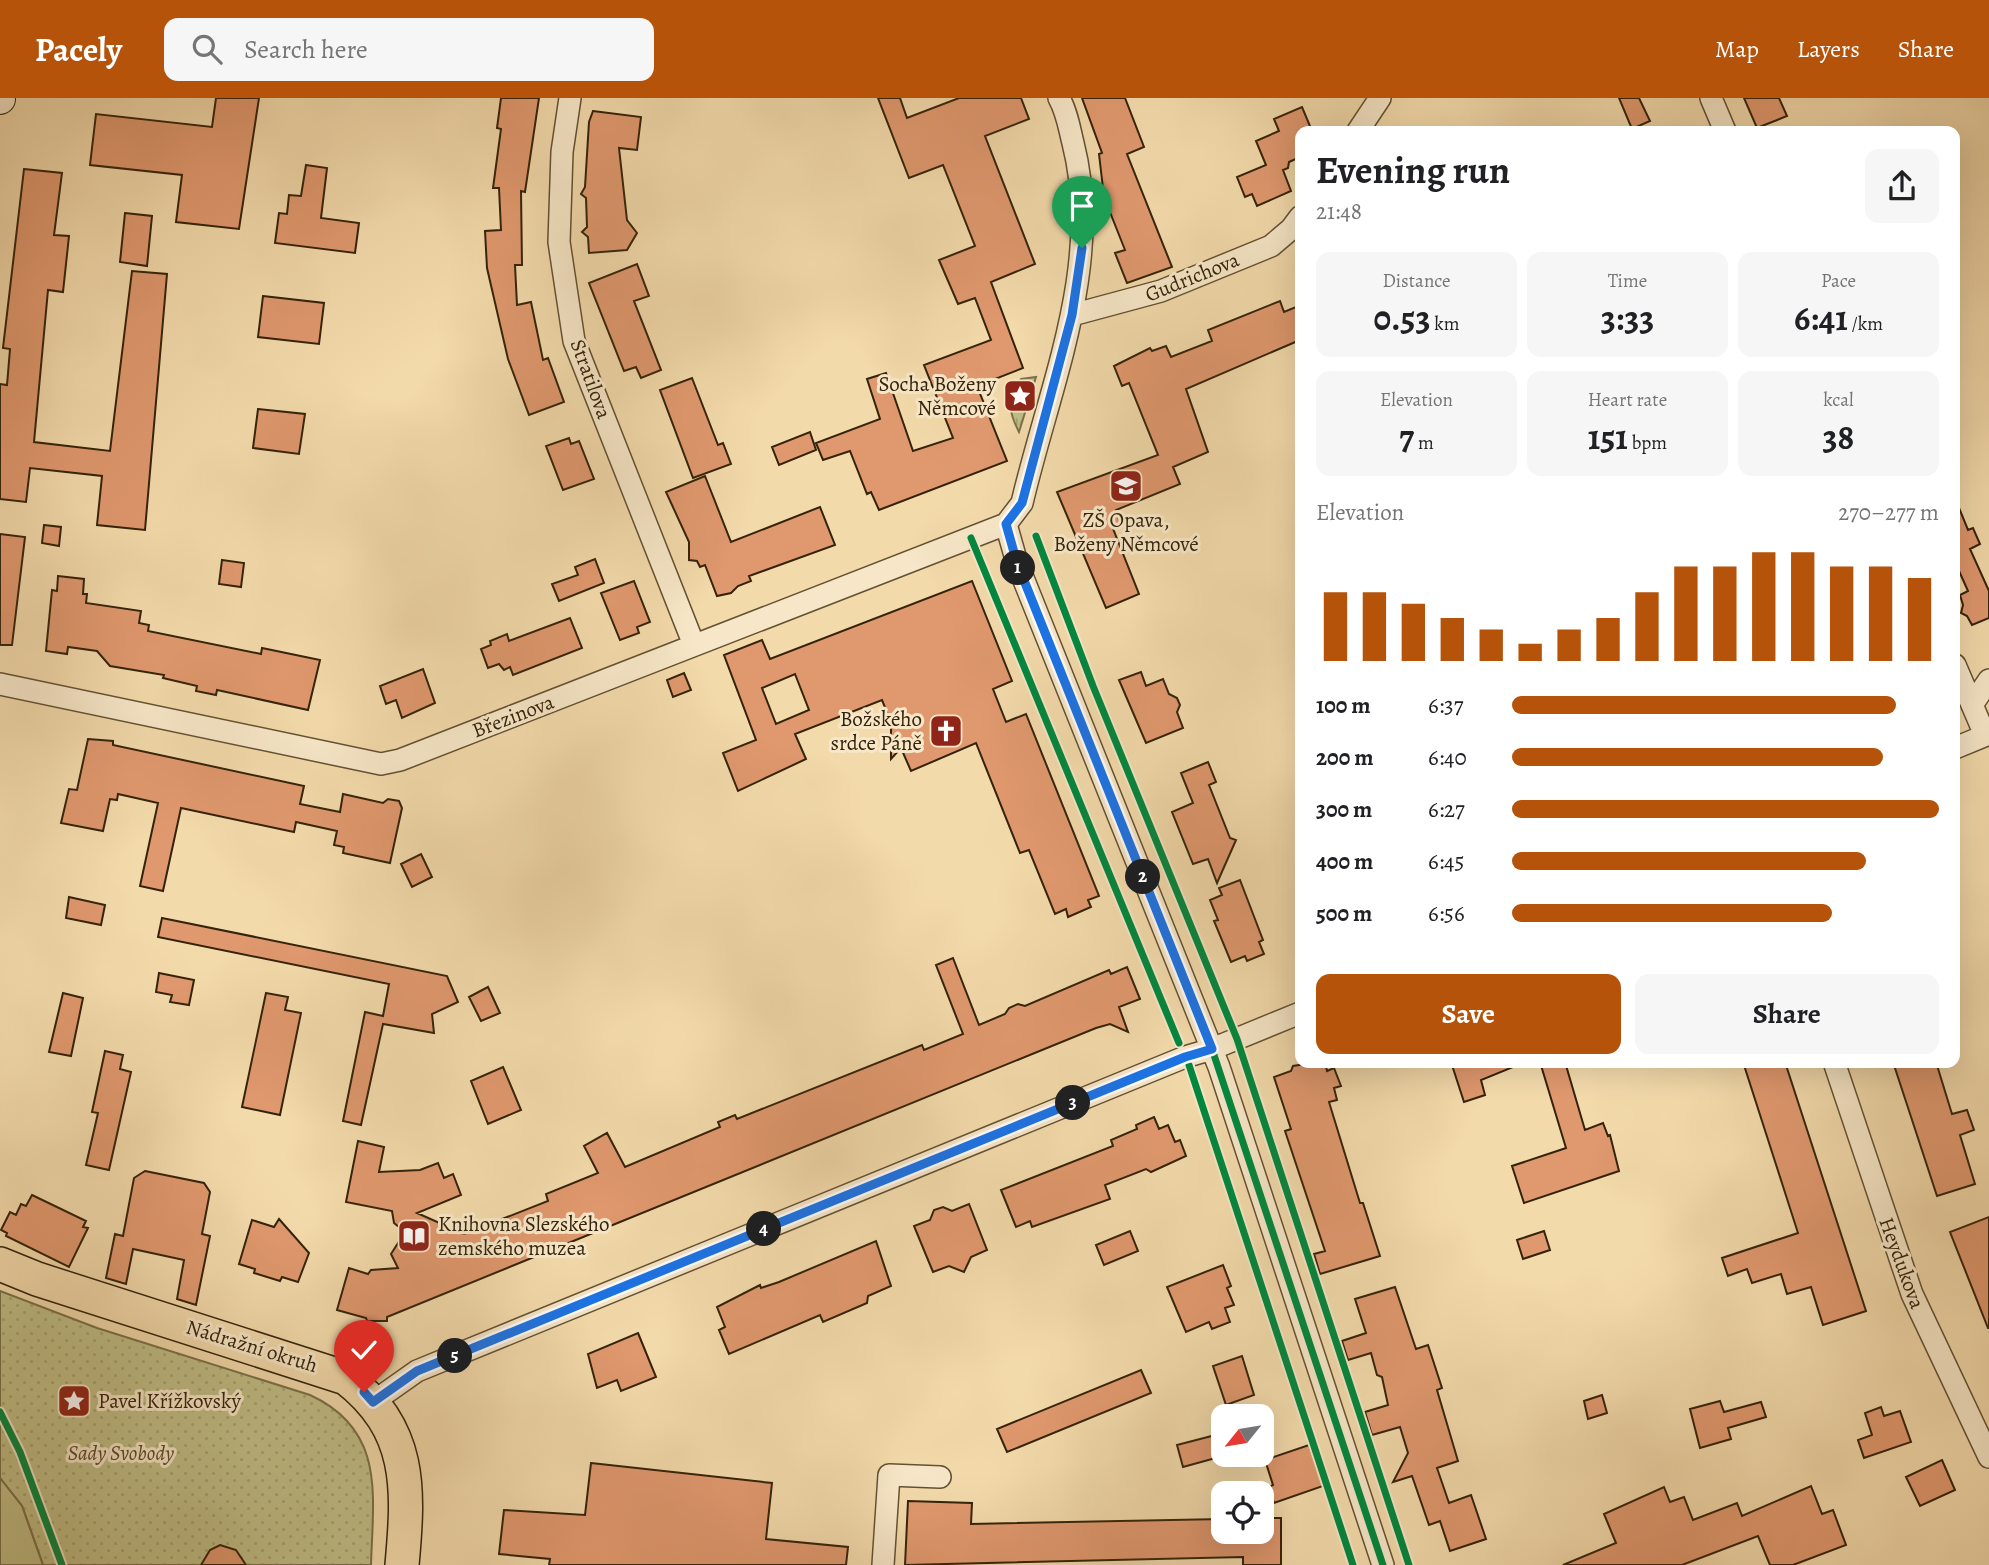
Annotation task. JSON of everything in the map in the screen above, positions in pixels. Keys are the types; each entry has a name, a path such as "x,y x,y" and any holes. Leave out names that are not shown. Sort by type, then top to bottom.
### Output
{"main road":[{"name":"Nádražní okruh","path":"0,1264 100,1300 326,1369 345,1378 373,1402 394,1435 401,1457 406,1483 402,1565"}],"street":[{"name":"Stratilova","path":"570,98 562,152 559,242 574,341 694,645"},
{"path":"1059,98 1065,108 1078,160 1082,198 1082,248 1072,315 1022,503 1006,524 1017,563 1212,1049 1383,1565"},
{"path":"1360,126 1380,98"},
{"path":"1711,98 1723,126"},
{"name":"Gudrichova","path":"1072,315 1161,291 1270,246 1295,222"},
{"name":"Březinova","path":"0,684 381,764 400,760 1006,524"},
{"path":"1960,677 1987,735 1960,746"},
{"path":"1972,705 1989,680"},
{"path":"373,1402 417,1371 1185,1057 1212,1049 1295,1015"},
{"name":"Heydukova","path":"1836,1068 1912,1294 1989,1457"},
{"path":"883,1565 889,1475 940,1477"}],"green space":[{"path":"1036,377 1019,432 1011,412 1011,399 1021,379"},
{"name":"Sady Svobody","path":"0,1291 97,1328 310,1395 335,1409 352,1426 370,1467 373,1490 371,1565 43,1565 22,1506 0,1478"},
{"path":"0,1478 22,1506 43,1565 0,1565"}],"building":[{"path":"216,98 259,98 239,229 176,222 182,175 90,165 96,114 212,127"},
{"path":"501,98 539,98 525,192 521,191 522,265 515,265 517,305 531,302 543,360 548,358 564,402 529,415 508,359 487,268 485,231 501,230 499,188 493,188 501,129 497,128"},
{"path":"878,98 900,98 907,118 959,98 1021,98 1029,119 985,136 1035,264 991,282 1023,368 977,386 1007,461 879,510 871,492 867,494 850,451 823,460 816,443 880,419 867,379 886,373 913,451 953,438 924,365 991,340 975,298 958,304 939,260 975,246 943,165 909,178"},
{"path":"1082,98 1125,98 1144,147 1127,154 1172,267 1127,283 1115,253 1125,250 1104,197 1099,154 1102,153"},
{"path":"1619,98 1639,98 1650,121 1631,126"},
{"path":"1744,98 1779,98 1787,116 1756,126"},
{"path":"1302,107 1310,126 1295,126 1295,159 1283,170 1291,191 1257,206 1252,194 1245,197 1237,177 1266,165 1256,141 1279,131 1274,119"},
{"path":"593,111 641,117 637,150 619,148 627,220 637,233 627,250 589,253 588,237 582,232 587,227 586,198 581,194 585,187 589,122"},
{"path":"306,165 327,168 321,218 359,223 355,253 275,243 279,213 287,214 289,195 301,196"},
{"path":"24,169 62,173 54,235 69,236 63,292 48,290 34,442 110,451 132,271 167,274 145,530 97,525 102,476 30,468 26,502 0,499 0,384 7,385 10,349 3,348"},
{"path":"125,213 152,216 147,266 120,262"},
{"path":"637,264 649,296 634,301 661,370 641,378 636,367 624,371 589,283"},
{"path":"263,296 324,303 319,344 258,337"},
{"path":"1280,301 1284,312 1295,307 1295,342 1186,389 1208,452 1173,467 1180,484 1116,510 1120,523 1112,526 1139,594 1106,608 1057,492 1158,455 1129,383 1122,386 1114,366 1150,348 1152,351 1166,346 1171,357 1212,341 1208,330"},
{"path":"692,378 718,445 723,443 731,464 693,478 660,390"},
{"path":"258,409 305,414 299,454 253,448"},
{"path":"810,432 816,450 779,465 772,447"},
{"path":"569,438 571,444 579,441 594,479 563,490 546,446"},
{"path":"705,476 731,542 820,507 835,545 749,576 751,581 738,586 731,593 717,596 705,565 700,567 697,561 689,560 689,542 666,492"},
{"path":"1960,510 1968,530 1973,528 1980,544 1970,549 1989,591 1989,618 1972,625 1967,616 1961,613 1963,605 1960,595 1968,591 1960,573"},
{"path":"44,525 61,527 59,546 42,543"},
{"path":"0,534 25,537 12,645 0,645"},
{"path":"595,559 604,583 559,601 552,584 578,575 575,567"},
{"path":"222,560 244,563 241,587 219,584"},
{"path":"58,576 84,579 83,594 87,594 86,603 141,611 139,623 149,625 148,631 261,654 262,648 320,660 308,710 217,690 216,695 196,691 197,686 163,678 164,675 110,666 97,651 68,647 67,654 46,651 52,590 57,591"},
{"path":"634,581 650,622 637,627 639,633 620,640 601,593"},
{"path":"972,581 1012,681 993,689 1006,722 1026,714 1099,896 1088,900 1091,907 1068,917 1066,909 1055,914 1029,850 1020,853 976,743 911,771 901,748 891,759 891,722 882,700 795,734 806,759 738,791 723,753 756,740 724,655 762,640 770,659","holes":["795,674 809,710 776,724 762,688"]},
{"path":"570,618 582,648 513,675 510,667 504,670 499,664 488,668 481,649 491,645 490,641 507,634 509,641"},
{"path":"423,669 435,703 402,718 396,700 386,704 380,686"},
{"path":"1141,672 1146,686 1163,679 1169,694 1177,698 1180,705 1177,712 1183,728 1146,743 1119,680"},
{"path":"684,673 691,690 673,697 667,680"},
{"path":"88,739 113,741 113,745 304,786 300,804 340,812 343,794 383,803 388,799 399,801 402,808 390,863 343,853 344,847 334,845 337,831 296,822 294,832 181,808 163,891 140,886 158,803 118,794 117,800 110,799 103,831 61,823 69,789 77,790"},
{"path":"1208,762 1216,782 1209,785 1230,838 1236,840 1217,883 1208,859 1193,864 1172,812 1193,803 1181,773"},
{"path":"421,854 432,877 412,887 401,864"},
{"path":"1240,880 1263,940 1259,942 1264,954 1247,961 1245,956 1231,962 1214,921 1218,920 1210,900 1222,895 1219,888"},
{"path":"69,897 105,905 101,925 66,918"},
{"path":"162,918 447,976 458,1002 432,1014 434,1033 383,1024 361,1125 343,1121 365,1012 383,1016 389,984 158,937"},
{"path":"953,958 979,1025 1005,1014 1009,1008 1018,1004 1025,1006 1109,970 1111,974 1127,967 1140,999 1119,1007 1128,1032 1110,1024 1096,1028 387,1317 387,1321 367,1321 366,1318 337,1310 349,1268 368,1274 371,1270 398,1268 391,1254 405,1232 394,1223 392,1211 346,1202 358,1141 384,1147 379,1172 420,1170 438,1163 444,1178 453,1174 461,1195 417,1213 464,1234 548,1201 546,1194 598,1173 584,1146 607,1133 625,1167 720,1127 718,1122 735,1115 737,1119 922,1045 924,1050 963,1034 936,965"},
{"path":"159,973 194,980 189,1005 170,1002 172,995 156,992"},
{"path":"488,987 500,1013 481,1021 469,997"},
{"path":"63,993 83,998 71,1056 49,1052"},
{"path":"266,993 288,997 285,1010 301,1013 280,1115 242,1107"},
{"path":"105,1051 123,1055 120,1069 131,1072 109,1170 86,1165 98,1113 92,1112"},
{"path":"1293,1066 1326,1068 1327,1071 1334,1068 1341,1086 1334,1088 1337,1100 1329,1102 1360,1203 1363,1203 1380,1256 1320,1274 1314,1254 1325,1251 1285,1131 1291,1129 1274,1077 1291,1071"},
{"path":"503,1067 521,1110 488,1124 471,1081"},
{"path":"1453,1068 1511,1068 1481,1080 1485,1095 1464,1102"},
{"path":"1542,1068 1567,1068 1585,1130 1603,1123 1608,1136 1610,1135 1619,1171 1524,1203 1512,1166 1566,1148"},
{"path":"1745,1068 1787,1068 1866,1311 1823,1325 1811,1287 1787,1294 1781,1274 1752,1283 1747,1269 1728,1276 1722,1258 1798,1233"},
{"path":"1895,1068 1938,1068 1952,1114 1967,1110 1974,1130 1960,1135 1975,1184 1937,1196"},
{"path":"1154,1117 1159,1129 1168,1125 1175,1142 1180,1140 1186,1156 1151,1172 1146,1169 1105,1185 1110,1199 1032,1227 1030,1221 1016,1227 1001,1190 1113,1146 1111,1140 1137,1129 1136,1125"},
{"path":"145,1171 204,1183 210,1192 202,1234 210,1236 196,1305 177,1299 184,1260 133,1249 126,1284 106,1278 115,1234 123,1236 134,1178"},
{"path":"32,1195 86,1221 83,1227 88,1228 69,1267 6,1236 7,1233 1,1230 10,1212 16,1215 21,1204 26,1206"},
{"path":"969,1204 987,1250 971,1257 964,1272 949,1266 933,1272 914,1226 930,1220 934,1210 943,1207 952,1211"},
{"path":"1989,1217 1989,1328 1988,1328 1950,1232"},
{"path":"279,1219 309,1253 298,1282 282,1277 280,1281 254,1273 255,1269 239,1264 252,1220 274,1227"},
{"path":"1130,1231 1138,1251 1104,1265 1096,1245"},
{"path":"1544,1231 1550,1250 1523,1259 1517,1240"},
{"path":"876,1241 891,1286 868,1296 867,1303 823,1322 820,1315 729,1354 719,1330 725,1327 717,1307 760,1285 761,1288 779,1282"},
{"path":"1223,1265 1231,1286 1227,1288 1234,1305 1225,1308 1230,1322 1212,1329 1209,1322 1186,1332 1167,1287"},
{"path":"1395,1287 1416,1349 1428,1345 1442,1388 1437,1390 1458,1461 1437,1468 1449,1503 1471,1495 1486,1539 1450,1551 1440,1521 1429,1525 1412,1476 1393,1482 1408,1453 1400,1427 1372,1435 1365,1412 1388,1405 1382,1377 1377,1375 1371,1353 1348,1360 1342,1341 1366,1333 1355,1299"},
{"path":"638,1333 656,1377 621,1391 617,1380 597,1388 588,1354"},
{"path":"1242,1356 1254,1395 1226,1404 1213,1366"},
{"path":"1141,1370 1151,1393 1007,1452 997,1429"},
{"path":"1602,1395 1607,1413 1588,1419 1584,1401"},
{"path":"1720,1401 1724,1412 1761,1402 1766,1417 1728,1428 1731,1439 1700,1448 1690,1409"},
{"path":"1881,1407 1884,1416 1900,1411 1911,1442 1864,1458 1858,1440 1872,1435 1865,1413"},
{"path":"1211,1436 1211,1459 1183,1467 1177,1445"},
{"path":"1309,1445 1323,1486 1274,1503 1274,1481 1267,1467 1274,1467 1274,1457"},
{"path":"1942,1460 1955,1490 1920,1506 1906,1477"},
{"path":"591,1463 772,1483 766,1539 848,1547 846,1565 549,1565 550,1559 499,1554 504,1510 585,1515"},
{"path":"1811,1486 1822,1514 1833,1510 1846,1545 1793,1565 1770,1565 1758,1536 1682,1565 1563,1565 1616,1543 1604,1514 1664,1487 1670,1502 1684,1497 1693,1520 1737,1503 1742,1516"},
{"path":"908,1501 972,1503 971,1524 1211,1519 1211,1544 1274,1544 1274,1518 1281,1518 1281,1565 1243,1565 1243,1557 905,1565"},
{"path":"220,1545 236,1550 246,1565 201,1565 210,1550"}],"cycle path":[{"path":"1036,536 1093,686 1237,1039 1409,1565"},
{"path":"971,538 1179,1043"},
{"path":"373,1402 417,1371 1185,1057 1212,1049 1383,1565"},
{"path":"1189,1065 1353,1565"},
{"path":"0,1412 20,1452 62,1565"}],"place":[{"name":"Socha Boženy Němcové","path":"1020,396"},
{"name":"ZŠ Opava, Boženy Němcové","path":"1126,486"},
{"name":"Božského srdce Páně","path":"946,731"},
{"name":"Knihovna Slezského zemského muzea","path":"414,1236"},
{"name":"Pavel Křížkovský","path":"74,1401"}],"route":[{"path":"364,1392 373,1402 417,1371 1185,1057 1212,1049 1017,563 1006,524 1022,503 1072,315 1082,248"}]}
